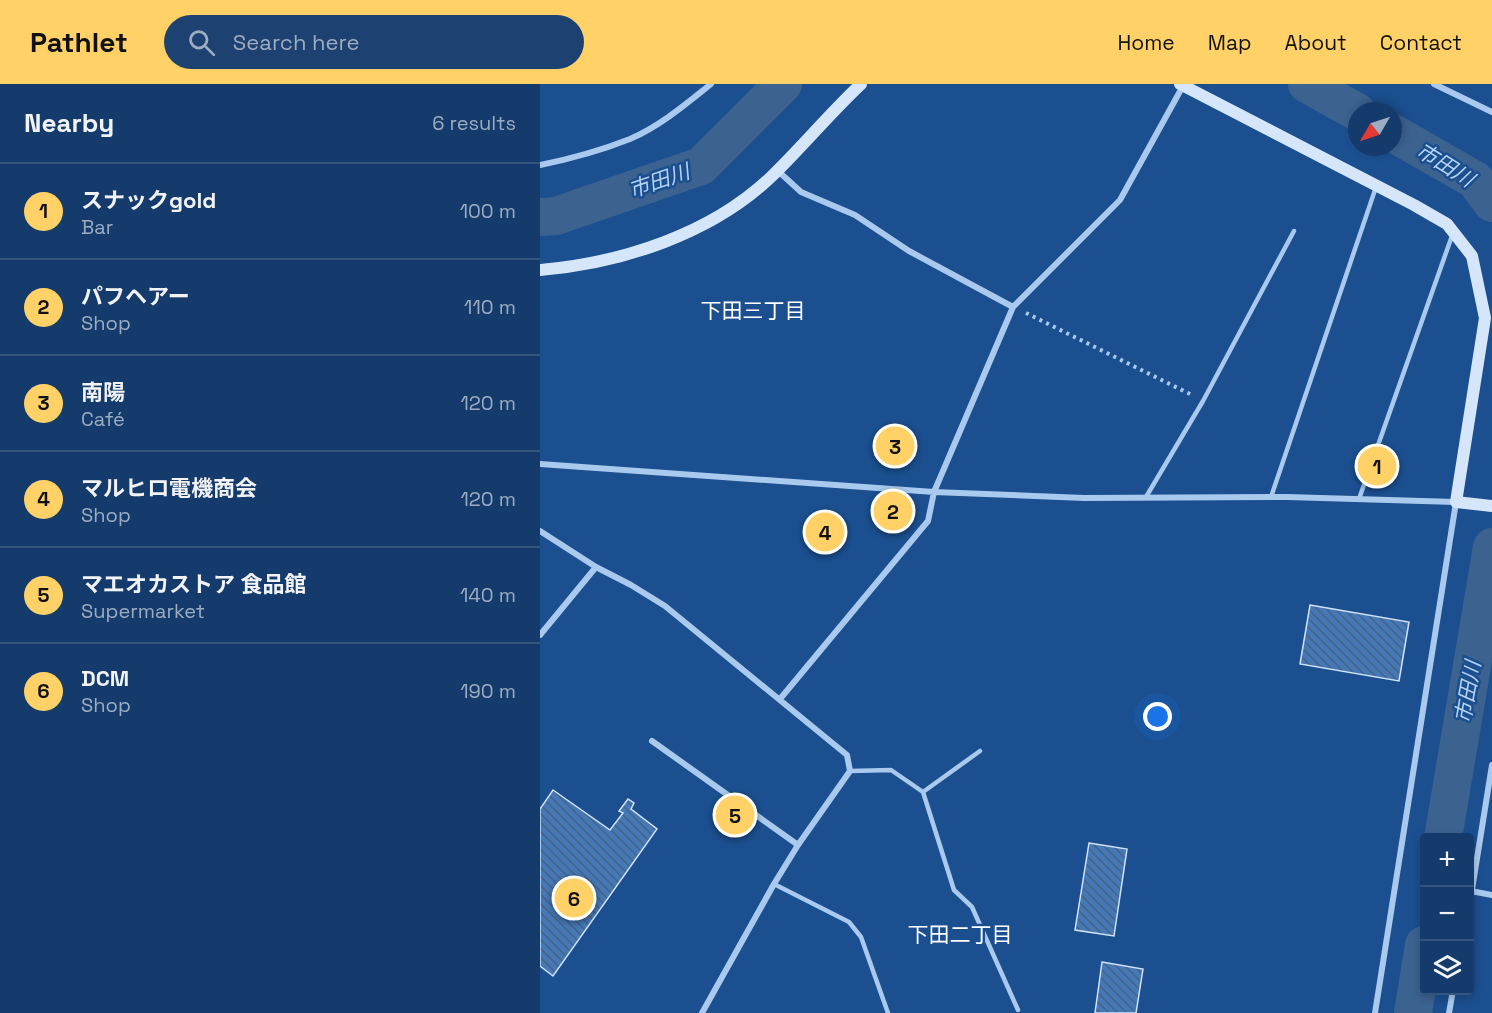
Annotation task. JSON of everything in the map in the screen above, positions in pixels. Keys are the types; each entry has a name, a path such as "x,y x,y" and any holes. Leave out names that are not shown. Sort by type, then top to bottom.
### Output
{"street":[{"path":"540,165 631,138 673,114 711,84"},
{"path":"540,270 567,268 620,256 686,233 729,210 777,170 861,84"},
{"path":"1434,84 1492,112"},
{"path":"780,699 928,521 934,492 1013,307 1120,200 1182,85 1376,185 1447,225 1453,232 1472,256 1485,318 1375,1013"},
{"path":"777,170 801,192 855,215 909,251 1013,307"},
{"path":"540,464 934,492 1084,498 1359,499 1456,502 1492,506"},
{"path":"540,531 596,567 665,606 846,755 850,771 798,845 774,884 702,1013"},
{"path":"540,634 596,567"},
{"path":"652,741 798,845"},
{"path":"1472,887 1492,765"},
{"path":"1474,892 1492,895"},
{"path":"1449,1013 1453,995"}],"lane":[{"path":"1271,497 1376,185"},
{"path":"1146,497 1203,401 1294,231"},
{"path":"1359,499 1453,232"},
{"path":"923,792 980,751"},
{"path":"850,771 891,770 923,792 954,891 972,907 1018,1010"},
{"path":"774,884 849,922 861,937 888,1013"}],"path":[{"path":"1013,307 1203,401"}],"building":[{"path":"1310,605 1409,622 1399,681 1300,664"},
{"path":"553,790 610,830 623,813 619,811 628,799 634,803 631,809 657,829 553,976 540,966 540,809"},
{"path":"1089,843 1127,849 1114,936 1075,930"},
{"path":"1102,962 1143,969 1136,1013 1095,1013"}],"waterway":[{"name":"市田川","path":"540,217 556,216 701,166 783,84"},
{"name":"市田川","path":"1307,84 1348,107"},
{"name":"市田川","path":"1402,138 1475,180 1492,203"},
{"name":"市田川","path":"1444,833 1492,547"},
{"name":"市田川","path":"1413,1013 1420,970"}],"place":[{"name":"南陽","path":"895,446"},
{"name":"スナックgold","path":"1377,466"},
{"name":"パフヘアー","path":"893,511"},
{"name":"マルヒロ電機商会","path":"825,532"},
{"name":"マエオカストア 食品館","path":"735,815"},
{"name":"DCM","path":"574,898"}],"district":[{"name":"下田三丁目","path":"753,311"},
{"name":"下田二丁目","path":"960,935"}]}
